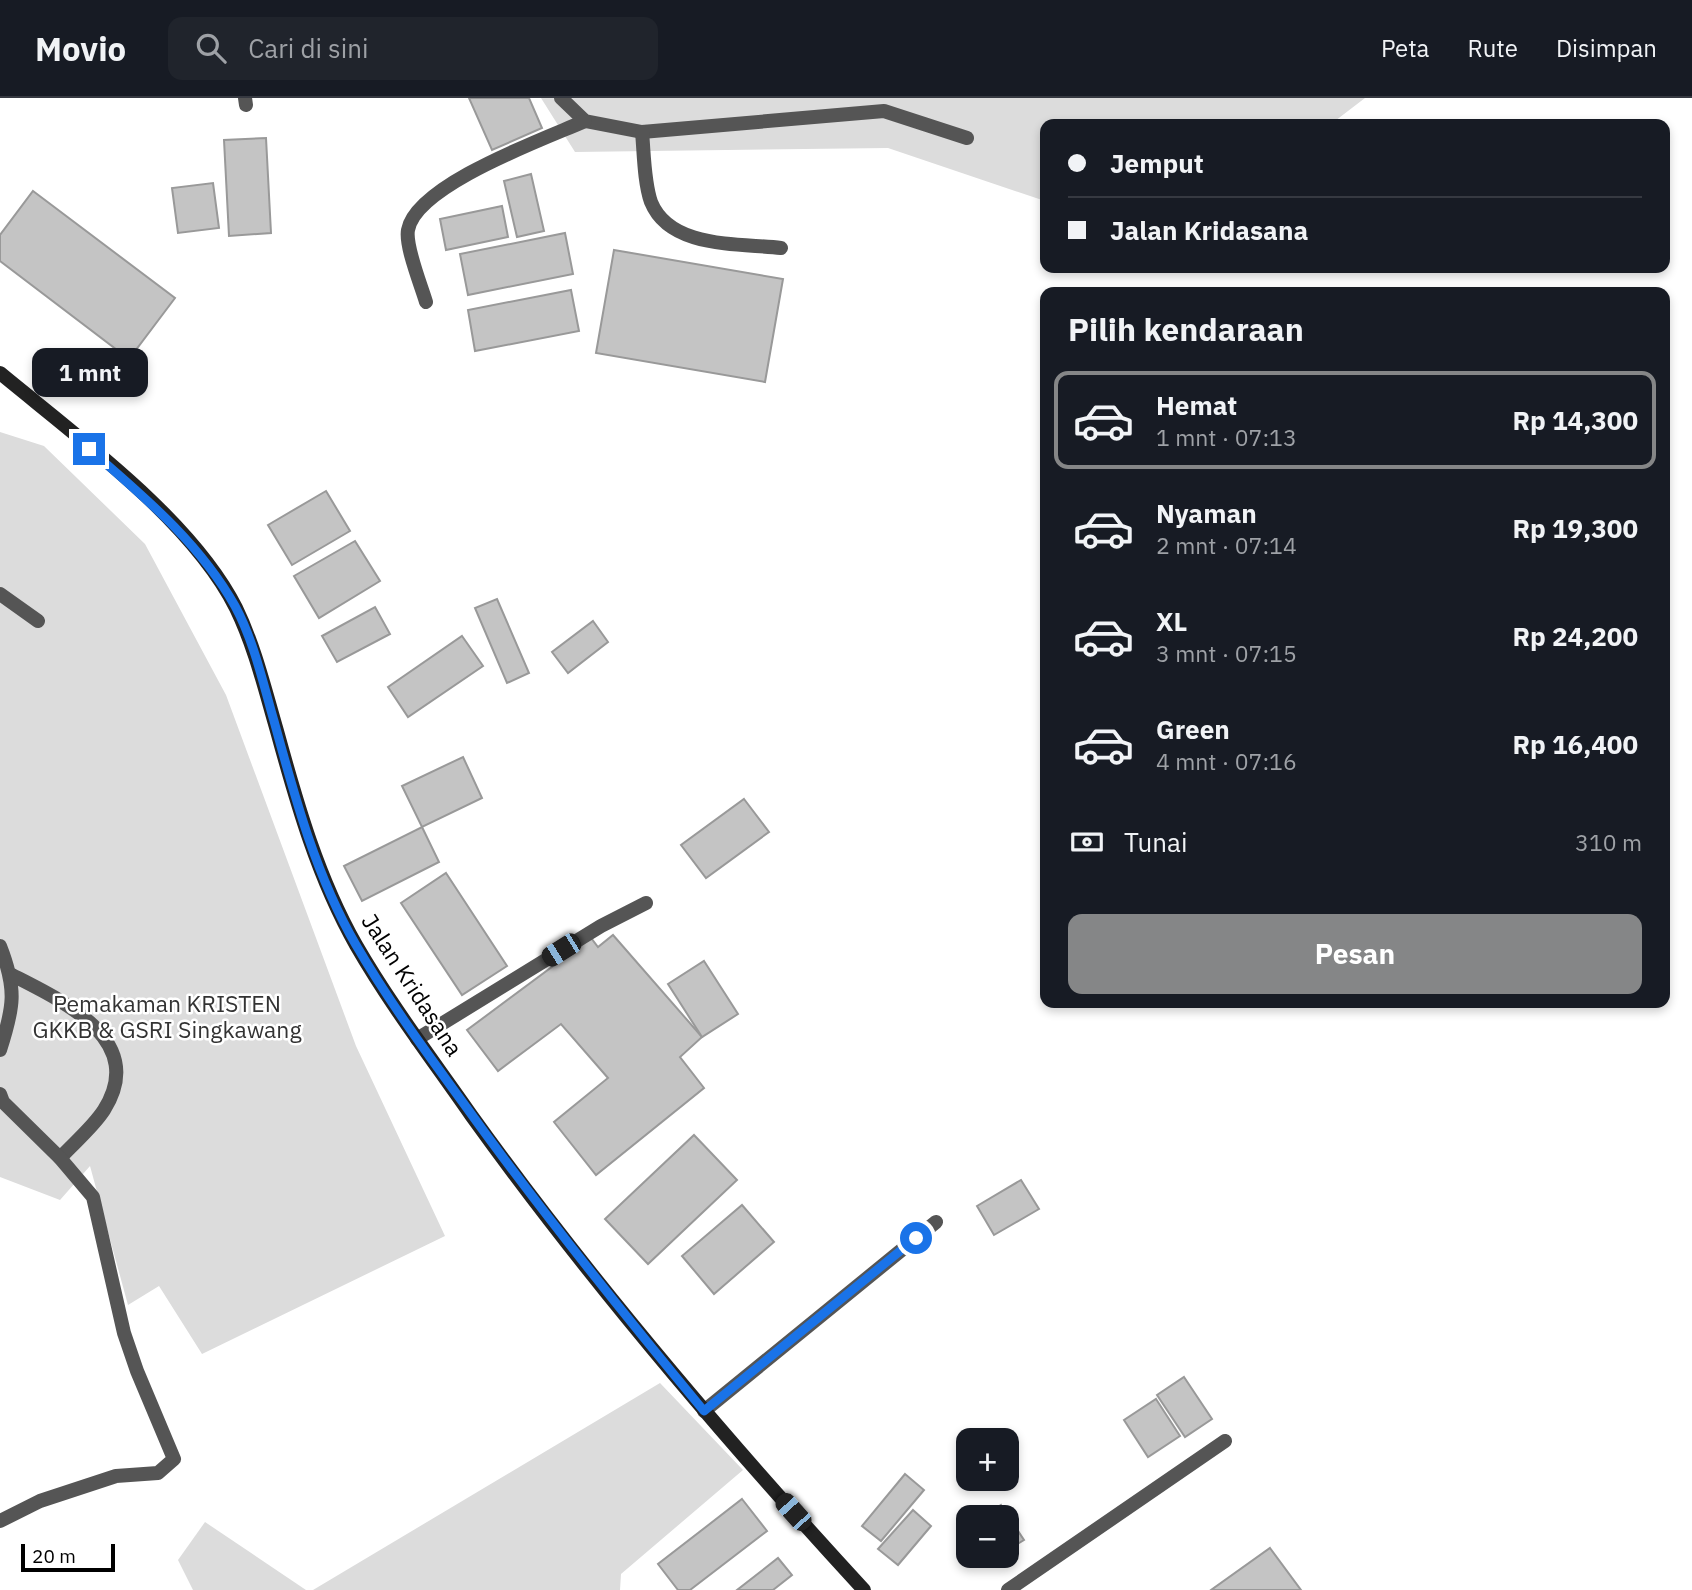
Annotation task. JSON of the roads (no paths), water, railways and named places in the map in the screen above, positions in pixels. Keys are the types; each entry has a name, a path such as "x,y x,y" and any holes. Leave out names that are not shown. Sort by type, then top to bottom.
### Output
{"street":[{"path":"561,98 585,121 642,132 884,105 967,138"},
{"path":"426,302 407,233 412,218 422,204 480,167 585,121"},
{"path":"642,132 651,201 663,221 693,238 781,248"},
{"name":"Jalan Kridasana","path":"0,373 171,521 207,563 236,607 256,656 297,804 330,896 356,946 417,1039 513,1172 704,1411 864,1590"},
{"path":"0,594 38,621"},
{"path":"417,1039 601,926 646,902"},
{"path":"0,946 12,975 13,1001 0,1051"},
{"path":"12,975 60,999 108,1040 116,1058 116,1082 104,1110 60,1158"},
{"path":"0,1094 3,1102 60,1158 93,1196 124,1333 136,1371 174,1459 158,1473 116,1476 40,1501 0,1521"},
{"path":"704,1411 936,1222"},
{"path":"1008,1590 1225,1441"}],"park label":[{"name":"Pemakaman KRISTEN GKKB & GSRI Singkawang","path":"167,1017"}]}
